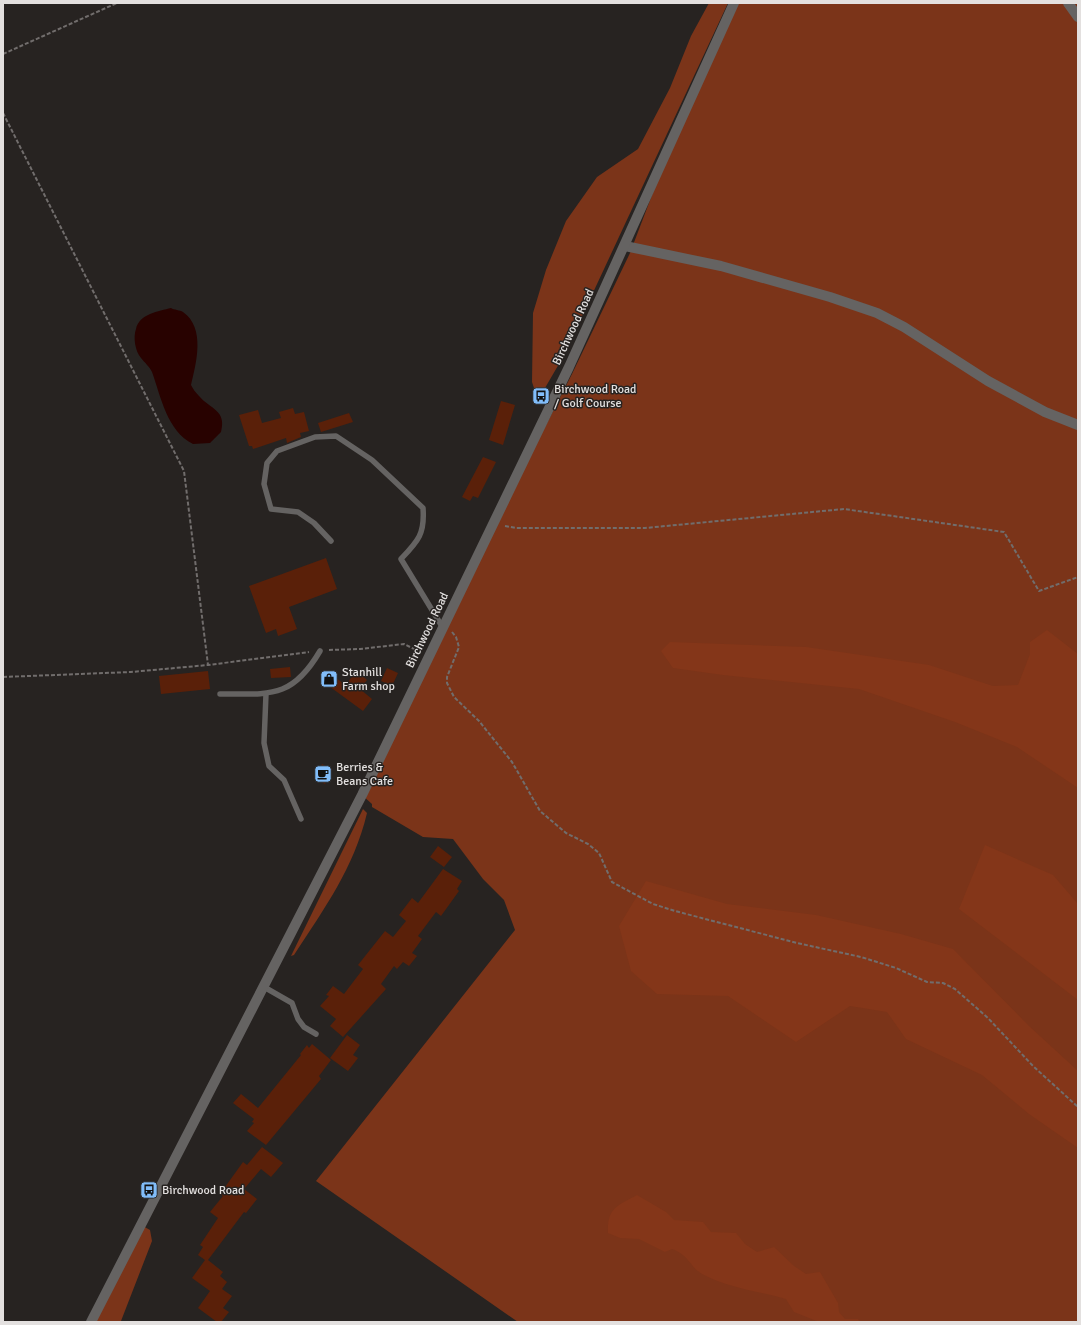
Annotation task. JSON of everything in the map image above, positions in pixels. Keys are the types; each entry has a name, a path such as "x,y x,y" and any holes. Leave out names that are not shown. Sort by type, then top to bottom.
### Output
{"street":[{"name":"Birchwood Road","path":"90,1322 362,795 429,656 446,629 625,246 688,102 734,3"},
{"path":"1068,3 1078,17"},
{"path":"625,246 721,266 830,297 877,313 924,339 988,381 1045,412 1077,422"}],"lane":[{"path":"331,541 314,523 298,512 271,509 264,484 267,463 277,451 315,437 336,436 372,460 423,508 424,524 418,541 401,559 446,629"},
{"path":"220,694 266,694 280,691 295,683 309,669 320,651"},
{"path":"266,694 264,743 269,766 284,780 301,819"},
{"path":"264,986 292,1003 298,1020 316,1034"}],"path":[{"path":"3,54 118,3"},
{"path":"3,113 184,471 208,665"},
{"path":"494,524 516,528 645,528 844,508 1004,532 1039,591 1078,577"},
{"path":"446,629 456,637 459,647 447,677 454,697 479,721 512,762 540,811 566,833 588,844 599,853 612,882 653,904 675,911 797,943 861,957 896,968 928,982 943,983 955,989 988,1018 1033,1066 1078,1108"},
{"path":"3,677 131,672 208,665 320,651 404,644 429,656"}],"shaded area":[{"path":"709,3 728,3 563,357 538,400 532,382 533,313 546,270 566,221 597,177 638,149 670,88 691,36"},
{"path":"734,3 1078,3 1078,1322 518,1322 316,1181 515,930 504,900 483,879 453,839 423,837 372,807 372,804 362,795 572,374 630,253 685,108"},
{"path":"171,308 183,312 195,327 198,347 191,385 203,400 220,414 222,419 221,432 210,443 193,444 177,431 166,412 151,370 139,355 136,348 135,332 141,320 150,314"},
{"path":"1047,630 1078,654 1078,788 1017,747 955,722 859,689 723,675 673,668 661,651 670,642 806,647 929,665 993,686 1018,685 1030,654 1030,642"},
{"path":"363,809 367,813 354,852 346,870 327,904 294,955 291,956"},
{"path":"985,845 1053,875 1078,904 1078,1000 959,909"},
{"path":"646,881 727,904 816,915 901,934 953,949 1029,1026 1078,1071 1078,1148 1029,1114 982,1075 906,1039 887,1012 850,1006 796,1042 728,996 657,994 631,971 619,926"},
{"path":"637,1195 666,1212 674,1220 703,1222 711,1232 736,1233 745,1244 757,1252 774,1247 794,1266 806,1274 820,1272 838,1303 839,1312 845,1319 858,1319 860,1322 819,1322 794,1312 786,1299 733,1286 712,1279 698,1271 682,1254 672,1249 665,1252 639,1239 620,1238 608,1233 609,1218 611,1213 619,1205"},
{"path":"141,1225 150,1230 152,1241 121,1321 91,1322"}],"building":[{"path":"501,401 515,405 503,445 489,440"},
{"path":"293,408 295,414 304,412 309,431 300,433 301,437 287,443 286,438 253,449 252,446 249,446 239,415 258,410 262,423 281,418 279,412"},
{"path":"349,413 353,422 321,432 318,423"},
{"path":"483,457 496,462 478,498 473,496 470,501 462,497"},
{"path":"326,558 337,589 289,607 297,629 278,636 276,629 266,633 249,586"},
{"path":"290,667 291,677 271,678 270,669"},
{"path":"387,668 398,673 392,686 381,681"},
{"path":"208,671 210,689 161,694 159,676"},
{"path":"357,671 367,680 360,689 372,699 363,711 322,681 329,672 345,685"},
{"name":"Berries & Beans Cafe","path":"322,764 332,769 325,784 315,779"},
{"path":"438,846 452,857 444,867 430,857"},
{"path":"443,869 462,881 457,889 459,891 441,916 436,912 418,936 422,939 412,953 417,956 409,966 403,962 397,969 394,966 381,984 386,989 343,1037 330,1026 336,1019 320,1006 329,996 326,995 333,986 344,994 363,969 358,965 385,931 393,937 406,921 399,915 412,898 418,903"},
{"path":"347,1035 360,1045 353,1055 358,1058 348,1071 330,1058"},
{"path":"312,1044 331,1060 319,1076 321,1079 266,1145 247,1131 254,1123 252,1122 254,1119 233,1103 241,1094 258,1108 301,1055 300,1054 307,1045 309,1048"},
{"path":"262,1147 283,1163 271,1177 261,1169 244,1189 257,1199 246,1213 244,1212 208,1260 223,1272 220,1276 227,1282 222,1289 232,1296 223,1308 229,1312 221,1322 217,1322 198,1308 210,1291 192,1278 205,1260 198,1255 203,1247 200,1245 218,1218 210,1212 223,1196 220,1194 243,1162 247,1165"}],"place":[{"name":"Birchwood Road / Golf Course","path":"541,396"},
{"name":"Stanhill Farm shop","path":"329,679"},
{"name":"Berries & Beans Cafe","path":"323,774"},
{"name":"Birchwood Road","path":"149,1190"}]}
